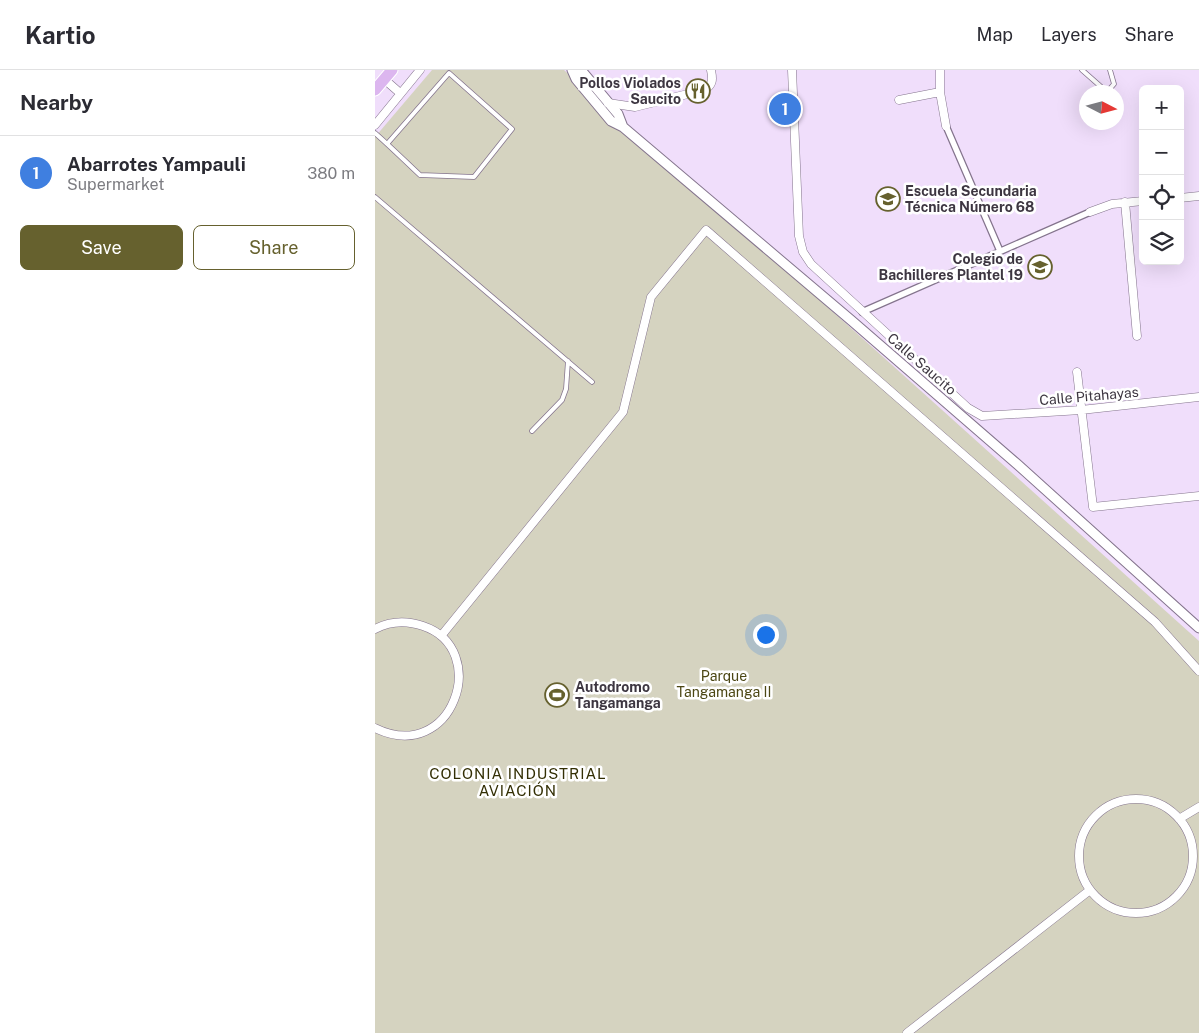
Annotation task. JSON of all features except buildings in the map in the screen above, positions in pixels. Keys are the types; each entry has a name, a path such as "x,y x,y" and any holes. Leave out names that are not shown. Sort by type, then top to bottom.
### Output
{"main road":[{"path":"375,90 392,70"}],"street":[{"path":"375,125 420,70"},
{"name":"Calle Saucito","path":"572,70 576,79 611,121 623,127 852,321 1024,471 1199,628"},
{"name":"Calle Saucito","path":"581,70 618,114 623,127"},
{"path":"591,97 610,104 635,107 704,90 710,86 713,80 711,70"},
{"path":"792,70 799,236 803,252 811,264 862,312"},
{"path":"940,70 940,92 945,126 1000,250"},
{"path":"384,80 401,93"},
{"path":"899,100 940,92"},
{"path":"1184,198 1199,196"},
{"path":"852,321 862,312 1000,250 1112,204 1139,200"},
{"path":"1125,202 1137,336"},
{"path":"441,636 623,412 651,297 706,230 1155,622 1199,671"},
{"name":"Calle Pitahayas","path":"862,312 968,408 982,416 1081,410 1199,397"},
{"path":"1077,372 1093,507 1199,496"},
{"path":"375,629 398,622 413,622 427,627 441,636 451,648 458,665 459,682 455,700 446,716 432,728 417,734 401,736 385,733 375,728"},
{"path":"1136,798 1156,802 1173,812 1186,828 1192,846 1190,874 1181,891 1166,905 1147,912 1127,913 1109,906 1090,890 1081,872 1079,852 1083,833 1094,816 1110,804 1136,798"},
{"path":"1179,819 1199,807"},
{"path":"907,1033 1090,890"}],"lane":[{"path":"1082,70 1099,85"},
{"path":"1110,70 1113,85"},
{"path":"375,133 420,175 473,177 512,129 449,73 387,144"},
{"path":"375,197 592,382"},
{"path":"532,431 563,400 566,389 568,361"}],"green space":[{"name":"Parque Tangamanga II","path":"432,70 564,70 1199,641 1199,1033 375,1033 375,137"}],"place":[{"name":"Pollos Violados Saucito","path":"698,91"},
{"name":"Abarrotes Yampauli","path":"785,109"},
{"name":"Escuela Secundaria Técnica Número 68","path":"888,199"},
{"name":"Colegio de Bachilleres Plantel 19","path":"1040,267"},
{"name":"Autodromo Tangamanga","path":"557,695"}],"district":[{"name":"COLONIA INDUSTRIAL AVIACIÓN","path":"518,782"}]}
